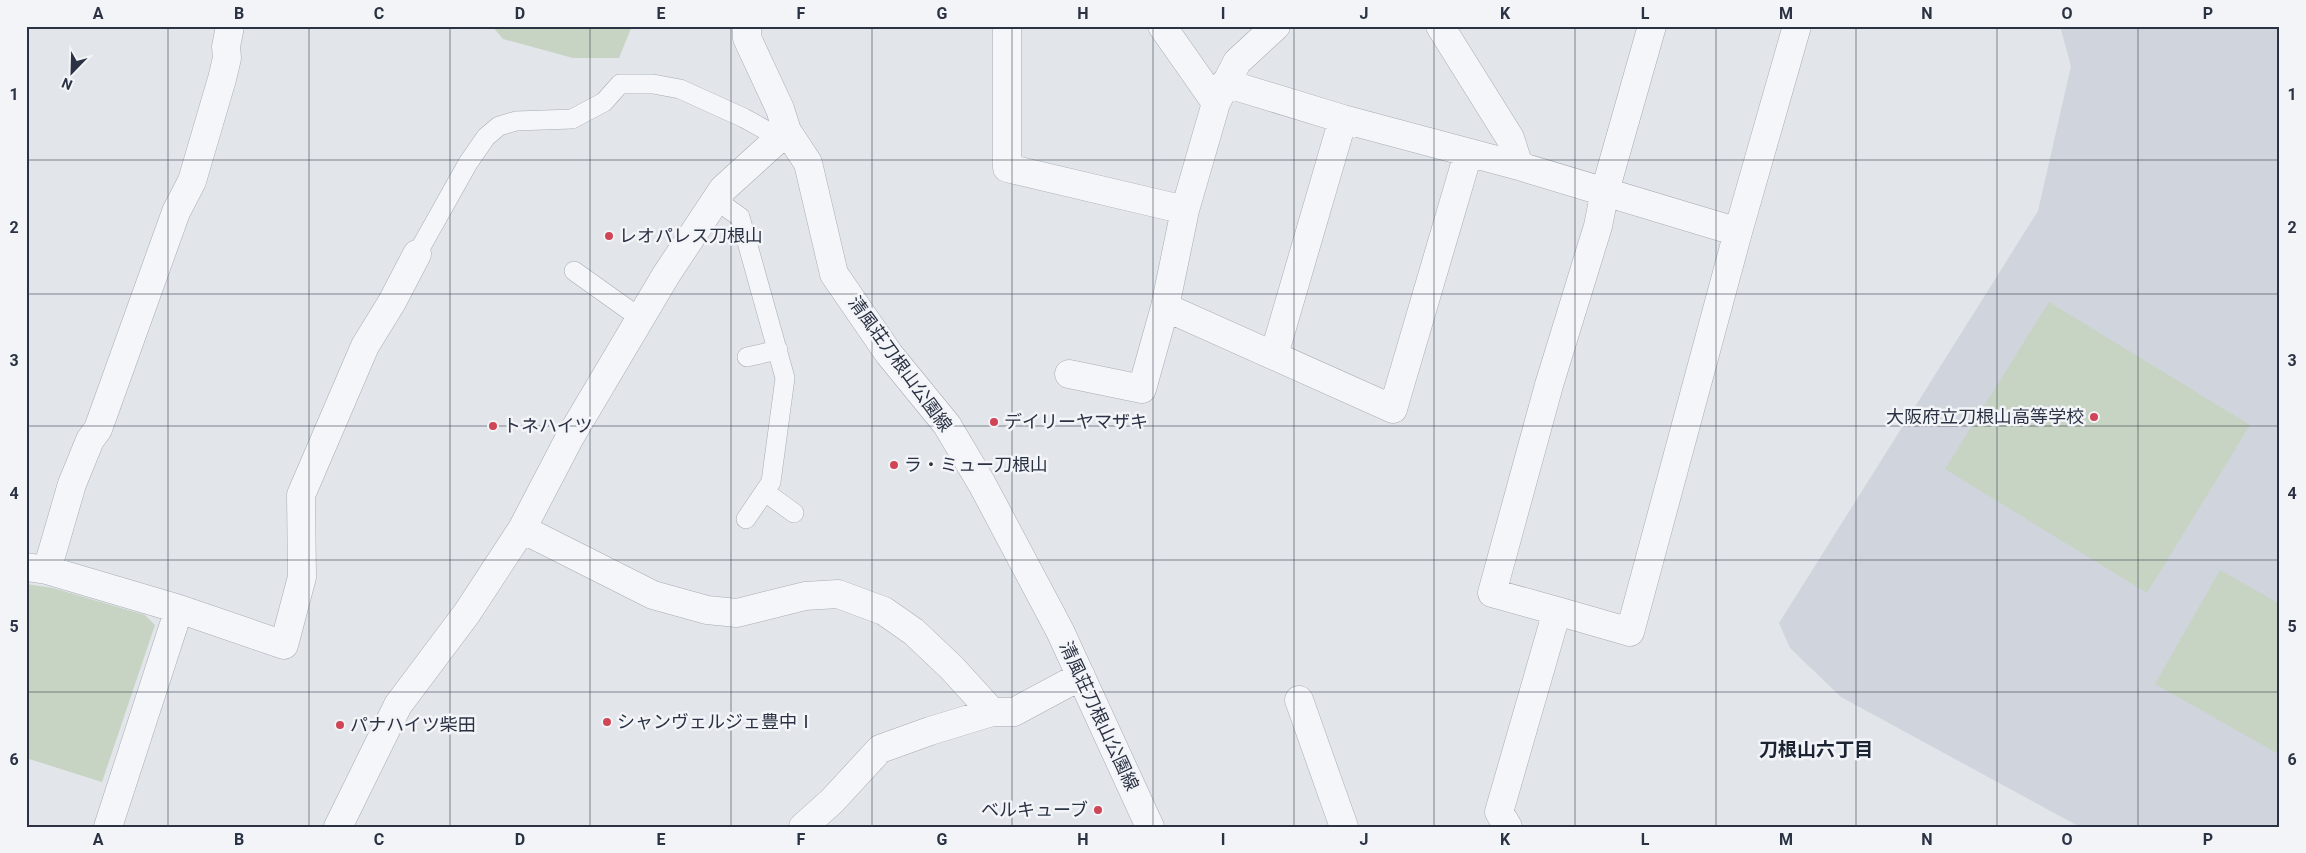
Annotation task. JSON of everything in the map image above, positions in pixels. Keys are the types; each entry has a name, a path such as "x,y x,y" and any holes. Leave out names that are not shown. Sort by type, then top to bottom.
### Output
{"street":[{"path":"230,26 226,65 192,181 176,212 98,429 90,440 37,569 179,609 284,645 302,577 301,495 365,346 392,302 417,254"},
{"name":"清風荘刀根山公園線","path":"747,26 747,38 780,109 784,134 808,163 834,274 889,354 946,425 982,484 1081,676 1150,827"},
{"path":"1007,26 1007,168 1185,210"},
{"path":"1162,26 1220,93 1343,119 1468,154 1519,166 1738,232"},
{"path":"1069,374 1142,389 1165,307 1185,210 1220,93 1237,62 1276,26"},
{"path":"1652,26 1605,192 1598,226 1549,385 1492,593 1630,632 1738,232 1798,26"},
{"path":"1444,28 1510,138 1519,166"},
{"path":"1274,355 1343,119"},
{"path":"338,827 398,705 467,613 522,529 570,437 640,318 723,189 784,134"},
{"path":"1165,307 1393,409 1468,154"},
{"path":"522,529 654,595 707,610 737,613 805,596 838,594 884,611 914,632 952,668 992,712"},
{"path":"108,827 179,609"},
{"path":"1508,827 1499,812 1557,611"},
{"path":"803,827 832,801 880,749 992,712 1014,712 1081,676"},
{"path":"1299,700 1344,827"}],"lane":[{"path":"417,254 468,163 486,137 499,126 516,121 572,119 604,102 620,84 653,84 680,89 784,134"},
{"path":"716,200 740,217 785,378 771,482 746,519"},
{"path":"574,270 640,318"},
{"path":"747,357 778,350"},
{"path":"765,492 794,513"}],"shaded area":[{"name":"大阪府立刀根山高等学校","path":"2060,26 2280,26 2280,827 2080,827 1841,697 1790,648 1779,623 2038,211 2071,66"}],"green space":[{"path":"492,26 632,26 619,58 573,58 503,39"},
{"path":"2049,302 2250,425 2147,593 1945,469"},
{"path":"2220,570 2280,604 2280,755 2155,684"},
{"path":"26,584 53,588 145,615 155,625 102,782 26,758"}],"place":[{"name":"レオパレス刀根山","path":"609,236"},
{"name":"大阪府立刀根山高等学校","path":"2094,417"},
{"name":"デイリーヤマザキ","path":"994,422"},
{"name":"トネハイツ","path":"493,426"},
{"name":"ラ・ミュー刀根山","path":"894,465"},
{"name":"シャンヴェルジェ豊中Ⅰ","path":"607,722"},
{"name":"パナハイツ柴田","path":"340,725"},
{"name":"ベルキューブ","path":"1098,810"}],"district":[{"name":"刀根山六丁目","path":"1816,749"}]}
